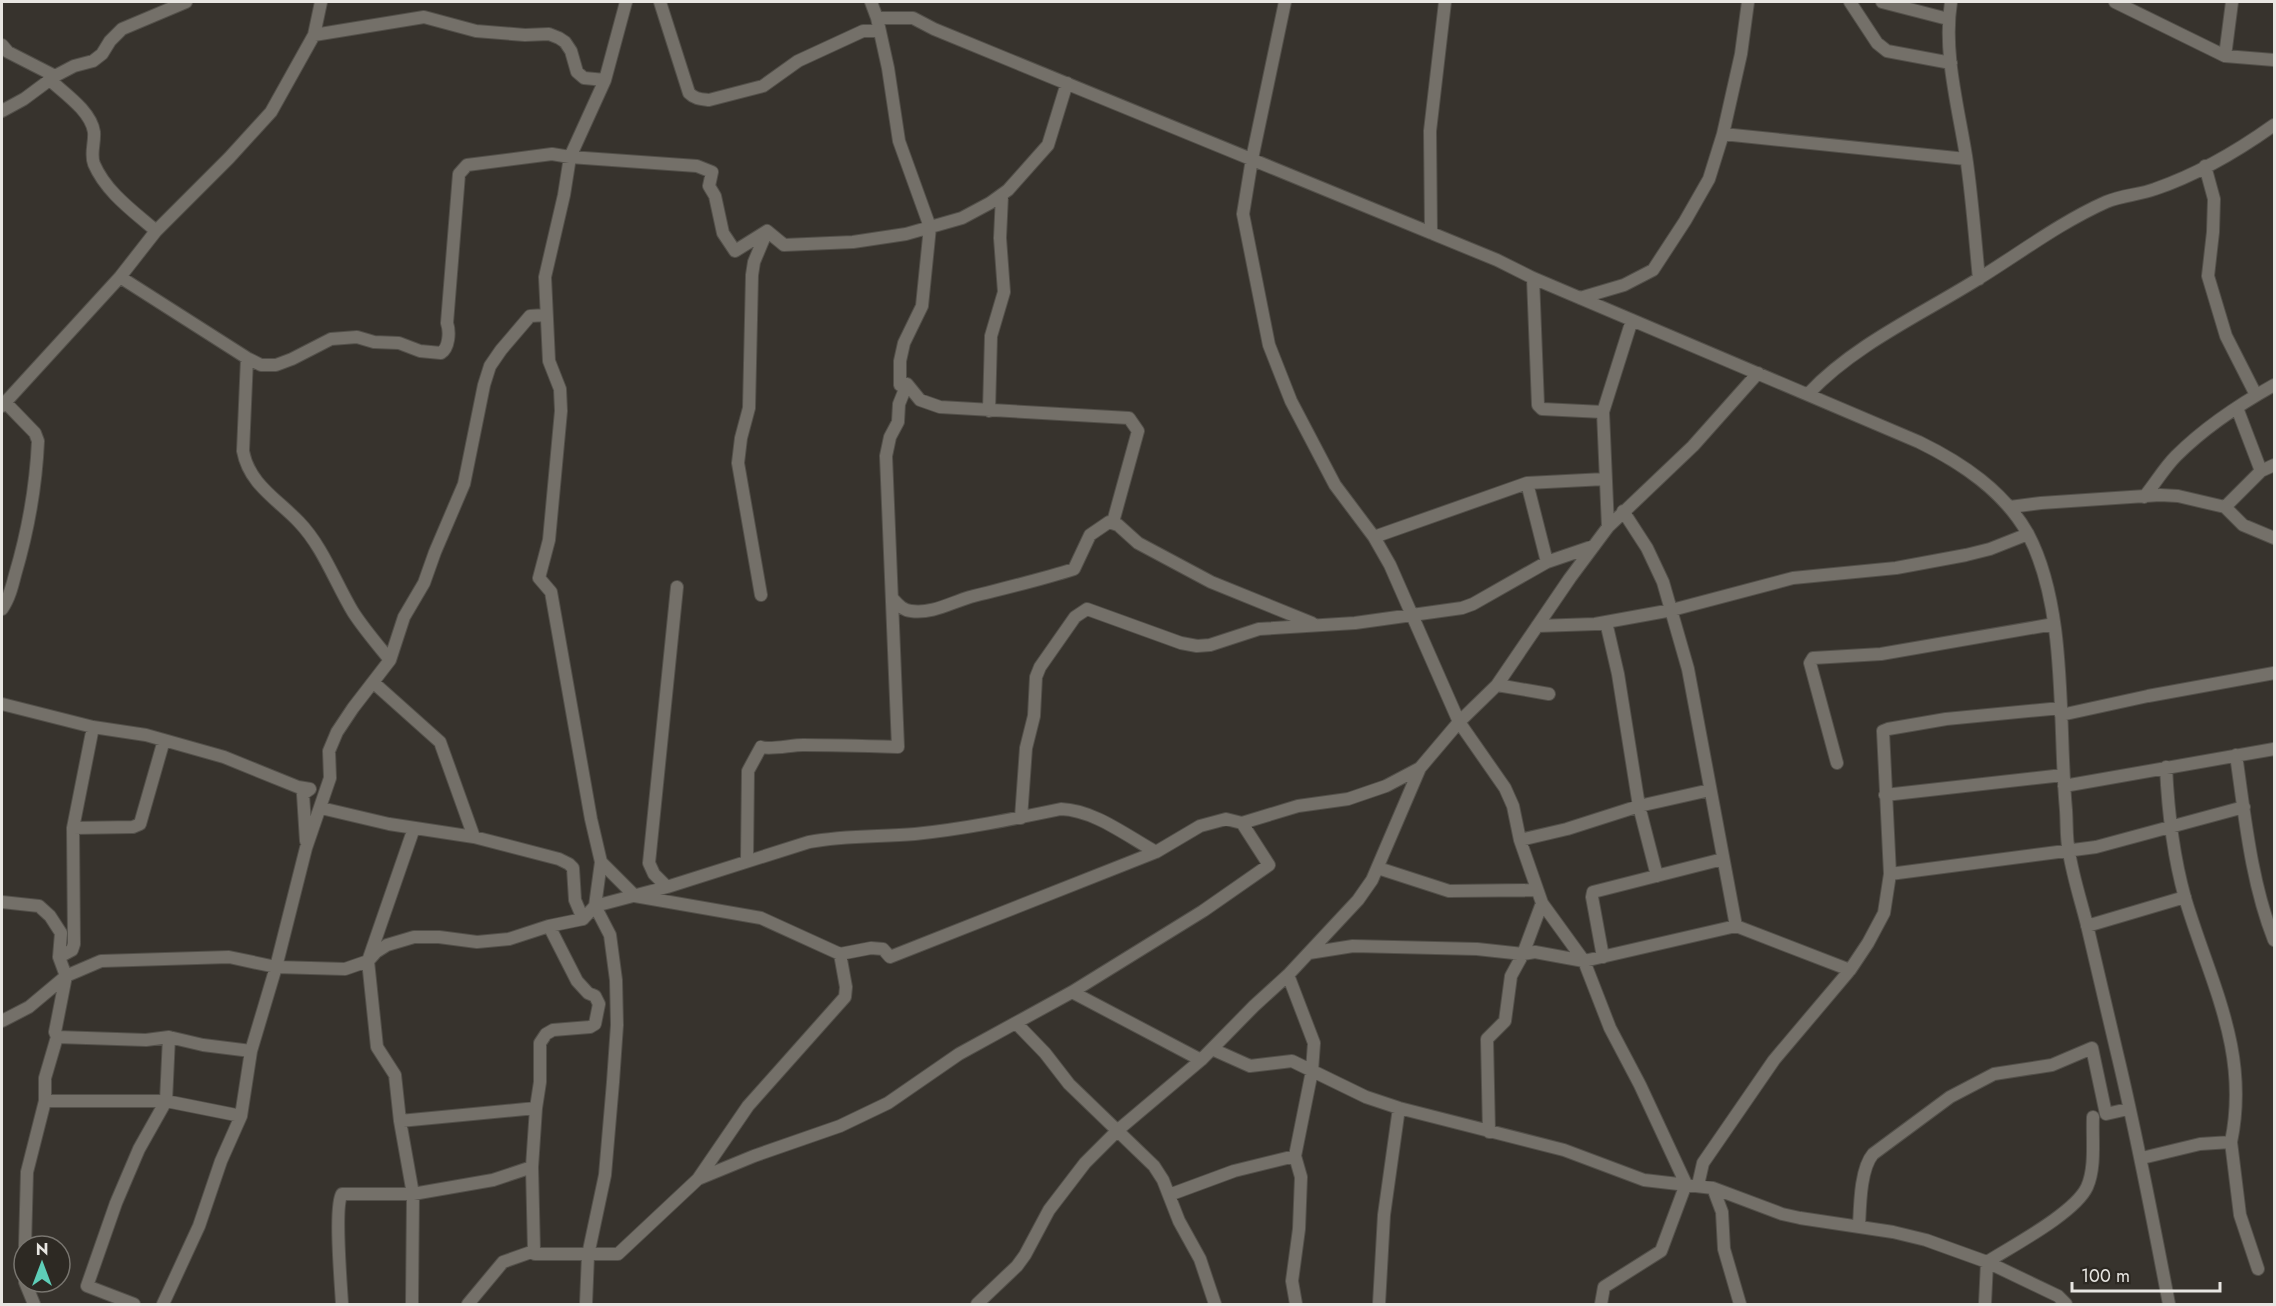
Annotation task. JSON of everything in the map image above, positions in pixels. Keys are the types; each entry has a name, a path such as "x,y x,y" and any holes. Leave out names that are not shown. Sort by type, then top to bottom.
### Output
{"street":[{"path":"2,111 24,99 52,78 74,66 93,61 102,54 110,41 122,29 186,2"},
{"path":"2,609 11,588 31,510 38,441 36,433 3,404 120,277 156,231 230,158 271,112 314,35 321,2"},
{"path":"586,1305 588,1255 604,1175 617,1024 616,980 610,935 595,906 601,862 587,797 551,592 539,578 549,540 561,411 560,389 549,361 544,277 564,195 570,157 605,80 626,2"},
{"path":"660,2 689,93 694,98 725,97 763,86 798,61 863,31 880,31"},
{"path":"871,2 878,18 888,68 898,141 930,227 922,306 904,343 900,361 900,385 907,384"},
{"path":"1285,2 1252,159 1243,214 1243,224 1269,345 1291,401 1335,485 1374,537 1390,565 1439,681 1459,722 1505,788 1513,806 1520,840 1542,903 1584,961 1610,1028 1692,1184"},
{"path":"1431,233 1430,131 1444,2"},
{"path":"1580,298 1631,282 1653,270 1709,179 1723,134 1741,54 1748,2"},
{"path":"1850,2 1877,43 1887,51 1951,63"},
{"path":"1882,2 1948,19"},
{"path":"1951,2 1948,19 1951,63 1966,159 1979,279"},
{"path":"2115,2 2225,56 2274,60"},
{"path":"2225,56 2232,2"},
{"path":"314,35 424,17 476,31 525,35 549,34 565,42 571,51 577,72 584,78 605,80"},
{"path":"878,18 913,18 934,29 1497,260 1533,278 1809,393 1945,454 1973,474 2010,507 2028,534 2048,585 2054,624 2061,711 2068,851 2128,1109 2142,1158 2169,1305"},
{"path":"2,45 8,52 52,78 90,121 94,135 93,161 105,183 156,231"},
{"path":"767,231 784,245 822,244 885,238 962,218 1002,195 1048,145 1067,83"},
{"path":"1809,393 1826,375 1851,356 1979,279 2038,239 2104,202 2154,190 2205,166 2274,124"},
{"path":"1723,134 1966,159"},
{"path":"120,277 247,358 261,365 276,365 332,339 357,337 434,353 444,352 449,329 447,323 459,174 467,165 552,154 697,166 712,172 708,186 715,196 723,233 735,251 767,231"},
{"path":"2205,166 2214,199 2208,276 2226,336 2256,395"},
{"path":"989,411 991,336 1004,292 1000,238 1002,195"},
{"path":"761,595 738,463 741,438 749,408 752,275 754,262 767,231"},
{"path":"1533,278 1538,405 1542,409 1603,412"},
{"path":"163,1305 199,1226 220,1161 241,1116 251,1051 276,967 306,848 330,778 329,751 353,708 390,660 404,617 424,583 464,484 490,366 530,316 545,315"},
{"path":"1608,527 1603,412 1632,320"},
{"path":"247,358 243,451 245,462 263,490 312,536 354,613 390,660"},
{"path":"977,1305 1017,1266 1049,1210 1085,1163 1118,1131 1201,1060 1288,975 1358,900 1378,868 1420,768 1459,722 1497,685 1608,527 1693,446 1758,373"},
{"path":"907,384 920,400 934,406 1129,418 1138,431 1113,522"},
{"path":"747,860 748,771 761,747 766,749 806,745 898,747 886,456 890,437 898,422 898,404 907,384"},
{"path":"2144,497 2175,457 2237,408 2274,385"},
{"path":"2237,408 2261,471"},
{"path":"2225,507 2261,471 2274,465"},
{"path":"1374,537 1527,483 1605,479"},
{"path":"1527,483 1548,562"},
{"path":"2010,507 2041,502 2178,496 2225,507 2243,525 2274,538"},
{"path":"1623,511 1654,563 1672,610 1688,669 1736,926"},
{"path":"892,598 904,609 912,611 935,609 1074,569 1090,536 1105,524 1113,522"},
{"path":"1113,522 1131,539 1211,582 1314,624"},
{"path":"1537,626 1605,622 1672,610 1792,578 1896,568 1966,555 1990,549 2028,534"},
{"path":"1021,818 1026,748 1034,716 1036,677 1075,617 1087,609 1157,635 1197,646 1221,642 1247,631 1259,629 1355,622 1462,608 1548,562 1595,545"},
{"path":"667,887 654,874 649,863 677,587"},
{"path":"1605,622 1618,674 1640,806 1657,876"},
{"path":"1837,763 1810,663 1813,658 1881,654 2054,624"},
{"path":"1601,1305 1600,1299 1604,1287 1661,1251 1703,1163 1774,1060 1850,970 1884,913 1890,874 1885,795 1883,737 1885,730 1946,719 2061,711 2274,674"},
{"path":"374,683 440,742 474,837"},
{"path":"1497,685 1549,694"},
{"path":"2,704 93,727 146,735 224,757 298,787 310,789 303,794 306,848"},
{"path":"59,957 72,950 74,944 73,828 93,727"},
{"path":"73,828 140,824 164,740"},
{"path":"1885,795 2063,780 2166,767 2274,749"},
{"path":"2236,756 2265,916 2274,940"},
{"path":"2166,767 2169,825 2185,897 2225,1014 2233,1055 2237,1095 2236,1119 2231,1142 2240,1215 2258,1269"},
{"path":"601,862 635,896 761,918 840,954 871,948 883,949 890,957 1156,852 1200,826 1226,819 1242,824 1298,806 1348,799 1386,786 1420,768"},
{"path":"1520,840 1567,829 1640,806 1710,790"},
{"path":"1890,874 2096,847 2169,825 2244,807"},
{"path":"321,808 414,828 474,837 569,864 574,873 575,900 583,919"},
{"path":"2,1021 28,1007 66,976 101,961 230,957 276,967 345,969 368,962 376,952 387,945 414,937 489,942 509,939 549,926 583,919 595,906 667,887 747,860 832,837 913,834 966,828 1061,809 1075,809 1156,852"},
{"path":"698,1179 850,1122 888,1103 959,1054 1072,992 1203,911 1269,865 1242,824"},
{"path":"412,1305 413,1194 400,1121 395,1075 376,1047 368,962 414,828"},
{"path":"1602,957 1593,892 1723,859"},
{"path":"1378,868 1449,891 1537,890"},
{"path":"2087,926 2185,897"},
{"path":"2,902 39,906 45,910 61,933 59,957 66,976 55,1032 57,1037 45,1078 45,1101 27,1172 25,1234"},
{"path":"1489,1132 1487,1039 1505,1021 1511,976 1523,954 1542,903"},
{"path":"534,1251 532,1167 540,1082 540,1043 546,1034 553,1030 590,1027 595,1024 599,1004 595,996 588,993 577,981 549,926"},
{"path":"1309,953 1353,946 1477,950 1523,954 1535,952 1584,961 1736,926 1850,970"},
{"path":"534,1251 535,1254 618,1254 698,1179 748,1106 845,997 846,987 840,954"},
{"path":"1288,975 1314,1043 1312,1071 1295,1156 1301,1177 1299,1228 1292,1281 1296,1305"},
{"path":"1072,992 1201,1060"},
{"path":"1016,1023 1045,1053 1069,1084 1154,1166 1169,1195 1172,1207 1200,1259 1215,1305"},
{"path":"57,1037 146,1040 169,1037 203,1045 251,1051"},
{"path":"134,1305 87,1286 116,1203 139,1149 166,1101 169,1037"},
{"path":"1212,1048 1250,1066 1292,1061 1366,1097 1399,1108 1564,1150 1644,1180 1713,1188 1782,1214 1893,1232 1926,1240 1987,1262 2058,1296 2066,1305"},
{"path":"1858,1227 1862,1190 1868,1161 1873,1154 1950,1097 1994,1074 2052,1065 2092,1048 2106,1114 2128,1109"},
{"path":"45,1101 166,1101 241,1116"},
{"path":"400,1121 536,1108"},
{"path":"1379,1305 1385,1206 1399,1108"},
{"path":"1987,1262 2078,1200 2087,1187 2091,1173 2093,1117"},
{"path":"2142,1158 2200,1144 2231,1142"},
{"path":"1169,1195 1234,1171 1295,1156"},
{"path":"342,1305 340,1196 346,1193 413,1194 493,1180 532,1167"},
{"path":"1713,1188 1722,1212 1724,1249 1740,1305"},
{"path":"468,1305 503,1262 534,1251"},
{"path":"1985,1305 1987,1262"}]}
